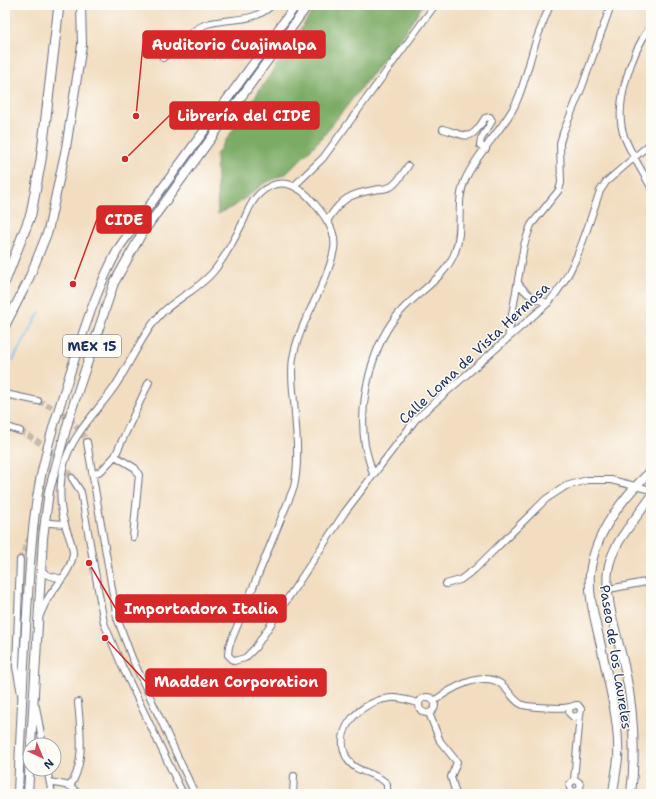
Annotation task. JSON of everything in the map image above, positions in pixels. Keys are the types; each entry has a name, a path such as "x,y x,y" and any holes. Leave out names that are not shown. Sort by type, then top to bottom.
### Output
{"highway":[{"path":"5,281 31,214 42,160 58,5"}],"main road":[{"path":"5,326 28,281 48,231 66,148 82,45 81,5"},
{"name":"MEX 15","path":"18,794 21,697 31,541 37,498 45,457 56,415 94,301 111,262 132,228 296,5"},
{"name":"MEX 15","path":"31,737 41,570 49,491 58,454 114,283 141,235 308,5"},
{"name":"Paseo de los Laureles","path":"613,794 618,756 615,715 592,602 590,575 595,550 606,527 635,486 651,471"},
{"name":"Paseo de los Laureles","path":"631,794 635,759 632,705 609,589 608,570 613,554 622,537 651,497"},
{"path":"28,794 29,777"}],"street":[{"path":"163,58 206,24 254,17 265,12 272,5"},
{"path":"38,618 49,596 68,570 73,552 69,533 64,524 61,491 67,455 74,440 113,389 159,316 200,286 214,271 240,226 251,203 259,194 271,186 284,184 296,186 323,158 435,5"},
{"path":"373,474 365,444 364,418 372,364 380,342 389,326 401,311 444,270 456,251 460,196 465,181 500,131 514,107 520,94 535,43 550,5"},
{"path":"508,338 524,245 531,225 559,190 561,183 560,143 582,87 611,5"},
{"path":"651,26 642,38 632,63 621,104 624,135 651,187"},
{"path":"443,129 467,136 472,135 476,132 485,118 490,117 492,121 481,139 480,145 486,149"},
{"name":"Calle Loma de Vista Hermosa","path":"296,186 307,195 327,221 334,234 335,246 332,259 297,340 293,358 292,374 296,415 297,473 294,487 229,646 228,655 234,661 245,658 255,648 345,512 416,419 548,303 568,278 576,261 600,191 606,182 651,143"},
{"path":"327,221 337,205 348,197 365,191 391,187 397,182 408,166"},
{"path":"518,283 526,293 534,299 548,303"},
{"path":"93,475 102,470 115,456 149,382"},
{"path":"6,395 38,401"},
{"path":"5,426 20,431"},
{"path":"87,442 117,618 123,635 195,794"},
{"path":"115,456 135,468 139,475 133,537"},
{"path":"72,478 81,492 104,623 183,794"},
{"path":"446,584 460,580 475,569 546,499 566,486 587,480 611,480 651,490"},
{"path":"50,523 64,524"},
{"path":"20,560 16,667 21,697"},
{"path":"41,570 47,575 62,579"},
{"path":"609,589 651,581"},
{"path":"112,640 123,635"},
{"path":"434,701 462,683 475,680 494,680 502,684 525,706 570,707 569,713 573,717 580,715 574,780"},
{"path":"34,696 41,737"},
{"path":"425,696 434,701 435,706 433,711 423,713 419,709 418,703 425,696"},
{"path":"387,794 387,784 383,779 358,769 349,762 344,752 343,741 346,728 354,716 366,705 380,700 393,698 418,703"},
{"path":"70,786 77,776 81,739 78,702"},
{"path":"428,713 440,741 457,762 451,777 456,794"},
{"path":"293,794 294,776"},
{"path":"49,777 52,794"},
{"path":"50,782 70,786 79,794"}],"green space":[{"path":"317,5 423,5 404,33 321,139 287,173 263,184 236,205 218,214 216,155"}],"waterway":[{"path":"13,360 40,312"}],"tunnel":[{"path":"38,401 67,417 78,428 87,442"},
{"path":"20,431 49,451 72,478"},
{"path":"20,560 33,533 41,526 47,524"}],"place":[{"name":"Auditorio Cuajimalpa","path":"136,116"},
{"name":"Librería del CIDE","path":"125,159"},
{"name":"CIDE","path":"73,284"},
{"name":"Importadora Italia","path":"89,563"},
{"name":"Madden Corporation","path":"105,638"}]}
